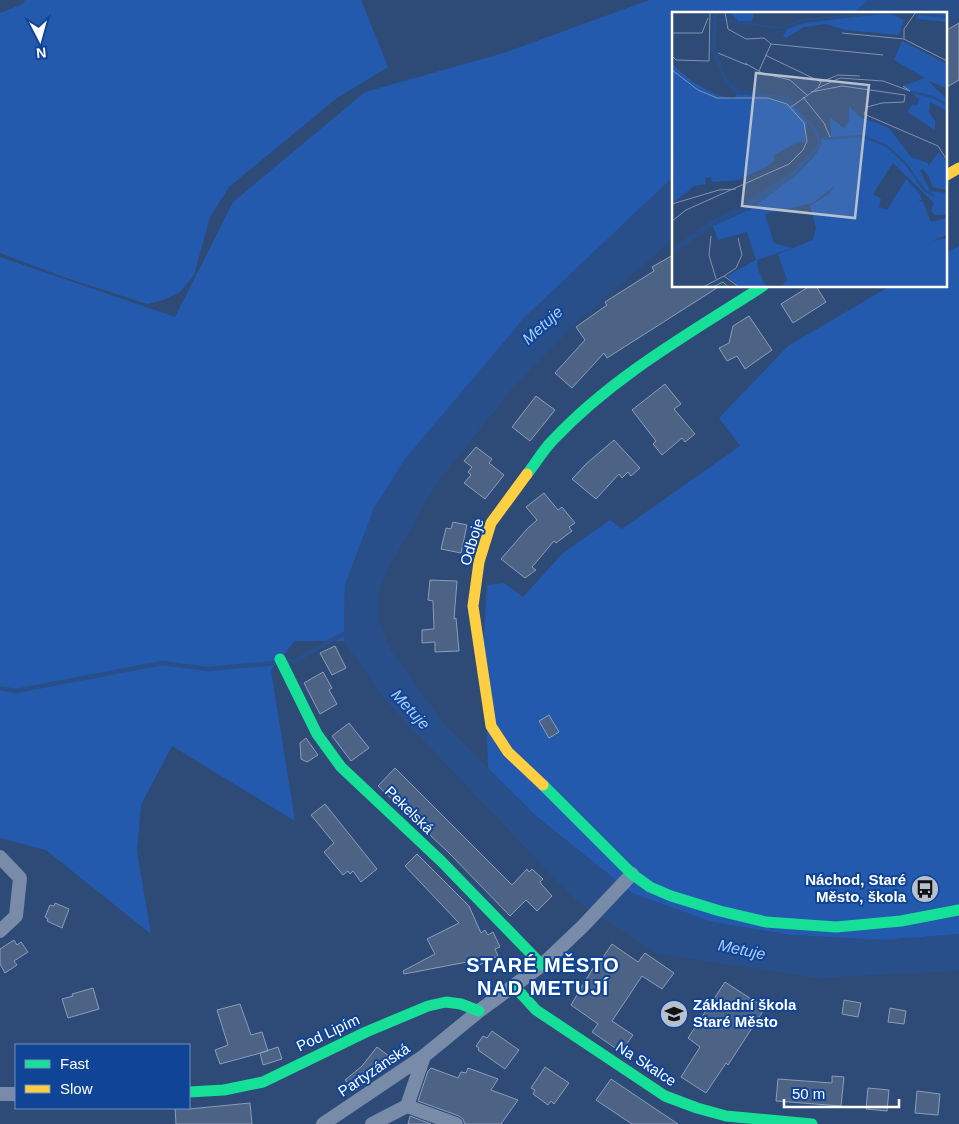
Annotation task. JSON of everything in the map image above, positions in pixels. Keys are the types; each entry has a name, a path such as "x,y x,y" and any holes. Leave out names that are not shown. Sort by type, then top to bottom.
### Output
{"street":[{"path":"946,175 959,168"},
{"name":"Odboje","path":"761,288 659,352 603,393 552,441 491,523 479,562 473,606 491,726 508,752 550,792 628,878 671,896 720,912 766,922 836,927 900,920 959,910"},
{"name":"Pekelská","path":"280,659 317,734 341,767 441,861 542,965"},
{"path":"0,857 20,878 16,916 0,931"},
{"path":"424,1056 479,1011 542,965 583,926 628,878"},
{"name":"Na Skalce","path":"514,986 536,1010 665,1096 726,1116 812,1124"},
{"name":"Pod Lipím","path":"190,1092 224,1090 263,1082 366,1032 428,1006 446,1002 460,1004 479,1011"},
{"name":"Partyzánská","path":"407,1106 424,1056"},
{"name":"Partyzánská","path":"323,1124 424,1056"},
{"path":"0,1094 15,1094"},
{"path":"372,1124 407,1106 456,1124"}],"shaded area":[{"path":"25,0 361,0 388,67 337,98 229,187 210,217 194,275 180,292 164,300 147,304 61,276 0,253 0,13 23,4"},
{"path":"649,0 868,0 855,12 672,12 672,178 523,319 374,508 345,585 344,641 295,641 271,670 295,821 172,746 141,805 137,851 151,934 46,850 0,838 0,257 175,317 233,202 365,92 504,53"},
{"path":"959,246 959,934 884,940 790,935 712,922 632,893 536,816 488,768 486,699 482,663 487,585 504,583 523,597 563,553 610,520 622,529 740,446 719,418 788,346 887,288 946,288 946,253"}],"water":[{"path":"868,0 959,0 959,16 946,22 946,12 855,12"},
{"name":"Metuje","path":"672,178 672,240 571,328 512,389 435,486 388,569 378,595 379,621 391,651 446,726 535,816 632,893 712,922 790,935 884,940 959,934 959,971 816,978 658,954 576,901 385,700 344,641 345,585 374,508 404,460 523,319"}],"building":[{"path":"959,23 959,80 946,87 946,30"},
{"path":"672,256 672,288 717,288 607,358 604,353 572,388 555,373 585,340 576,327 607,305 605,302 654,271 652,267"},
{"path":"807,288 817,288 826,302 793,323 781,304"},
{"path":"749,316 772,350 745,369 737,356 727,361 719,348 729,343 733,326"},
{"path":"665,384 681,404 674,409 695,434 685,442 682,438 662,455 653,444 656,441 632,410"},
{"path":"536,396 555,410 530,441 512,427"},
{"path":"614,440 640,468 631,476 628,472 622,478 619,474 596,499 572,479"},
{"path":"476,447 492,459 489,463 504,475 485,499 464,483 471,475 468,472 472,467 464,461"},
{"path":"544,493 558,510 562,507 575,523 569,527 572,531 556,543 554,541 532,567 536,570 525,578 501,559 537,520 526,507"},
{"path":"453,522 467,525 461,553 441,549 446,528 451,529"},
{"path":"430,580 457,581 454,619 456,618 459,651 435,652 435,642 422,643 422,630 434,629 433,601 428,600"},
{"path":"335,646 346,668 332,675 320,653"},
{"path":"323,672 332,688 329,690 337,704 320,714 304,683"},
{"path":"549,715 559,732 549,738 539,721"},
{"path":"349,723 369,748 351,761 332,736"},
{"path":"306,738 318,755 307,762 301,759 300,743"},
{"path":"395,768 512,885 527,869 529,872 532,869 543,879 540,882 552,896 537,911 526,900 510,916 449,853 378,786"},
{"path":"325,804 377,869 361,882 353,871 350,874 348,871 343,875 324,852 334,843 311,815"},
{"path":"417,854 469,906 481,933 485,930 488,935 493,932 500,947 495,949 498,956 469,970 467,962 404,974 403,971 435,954 427,939 459,923 405,866"},
{"path":"55,903 69,909 62,928 47,921 48,919 45,917 50,905 54,906"},
{"path":"14,940 17,945 21,942 28,952 14,961 17,965 5,973 0,964 0,949"},
{"path":"612,944 638,962 645,953 674,973 662,989 642,976 612,1021 633,1035 621,1052 592,1032 598,1024 571,1005 593,968 595,969"},
{"path":"725,982 765,1008 728,1065 726,1063 706,1093 681,1077 700,1047 688,1038"},
{"path":"93,988 99,1009 68,1018 62,999"},
{"path":"844,1000 861,1003 858,1017 842,1014"},
{"path":"240,1004 251,1035 262,1032 268,1051 220,1064 215,1050 228,1045 217,1010"},
{"path":"890,1008 906,1011 904,1024 888,1022"},
{"path":"492,1031 519,1050 505,1069 478,1050 479,1048 476,1046 483,1036 487,1038"},
{"path":"278,1047 282,1059 263,1065 260,1053"},
{"path":"377,1047 389,1056 377,1072 355,1091 345,1080 362,1066"},
{"path":"545,1067 569,1083 554,1104 551,1101 548,1105 533,1094 535,1090 531,1088"},
{"path":"431,1068 458,1078 461,1072 466,1073 468,1068 498,1079 491,1090 518,1100 501,1124 465,1124 459,1116 418,1101 428,1071"},
{"path":"832,1076 844,1077 841,1106 776,1101 778,1079 832,1083"},
{"path":"611,1079 678,1124 632,1124 596,1100"},
{"path":"868,1088 889,1090 887,1111 866,1109"},
{"path":"917,1091 940,1094 938,1115 915,1113"},
{"path":"250,1103 252,1124 176,1124 175,1109"},
{"path":"410,1116 431,1124 408,1124"}],"waterway":[{"path":"288,662 295,661 347,632"},
{"path":"0,688 16,691 162,663 208,669 277,663"}],"traffic: fast":[{"path":"527,474 553,440 601,396 653,357 760,288"},
{"path":"280,659 317,734 341,767 441,861 542,965"},
{"path":"543,785 632,874 650,887 671,896 720,911 766,922 836,927 901,921 959,910"},
{"path":"514,986 536,1010 665,1096 726,1116 812,1124"},
{"path":"190,1092 224,1090 263,1082 366,1032 428,1006 446,1002 461,1004 479,1011"}],"traffic: slow":[{"path":"946,175 959,168"},
{"path":"527,474 491,523 479,562 473,606 491,726 508,752 543,785"}],"place":[{"name":"Náchod, Staré Město, škola","path":"925,889"},
{"name":"Základní škola Staré Město","path":"674,1014"}],"district":[{"name":"STARÉ MĚSTO NAD METUJÍ","path":"543,976"}]}
